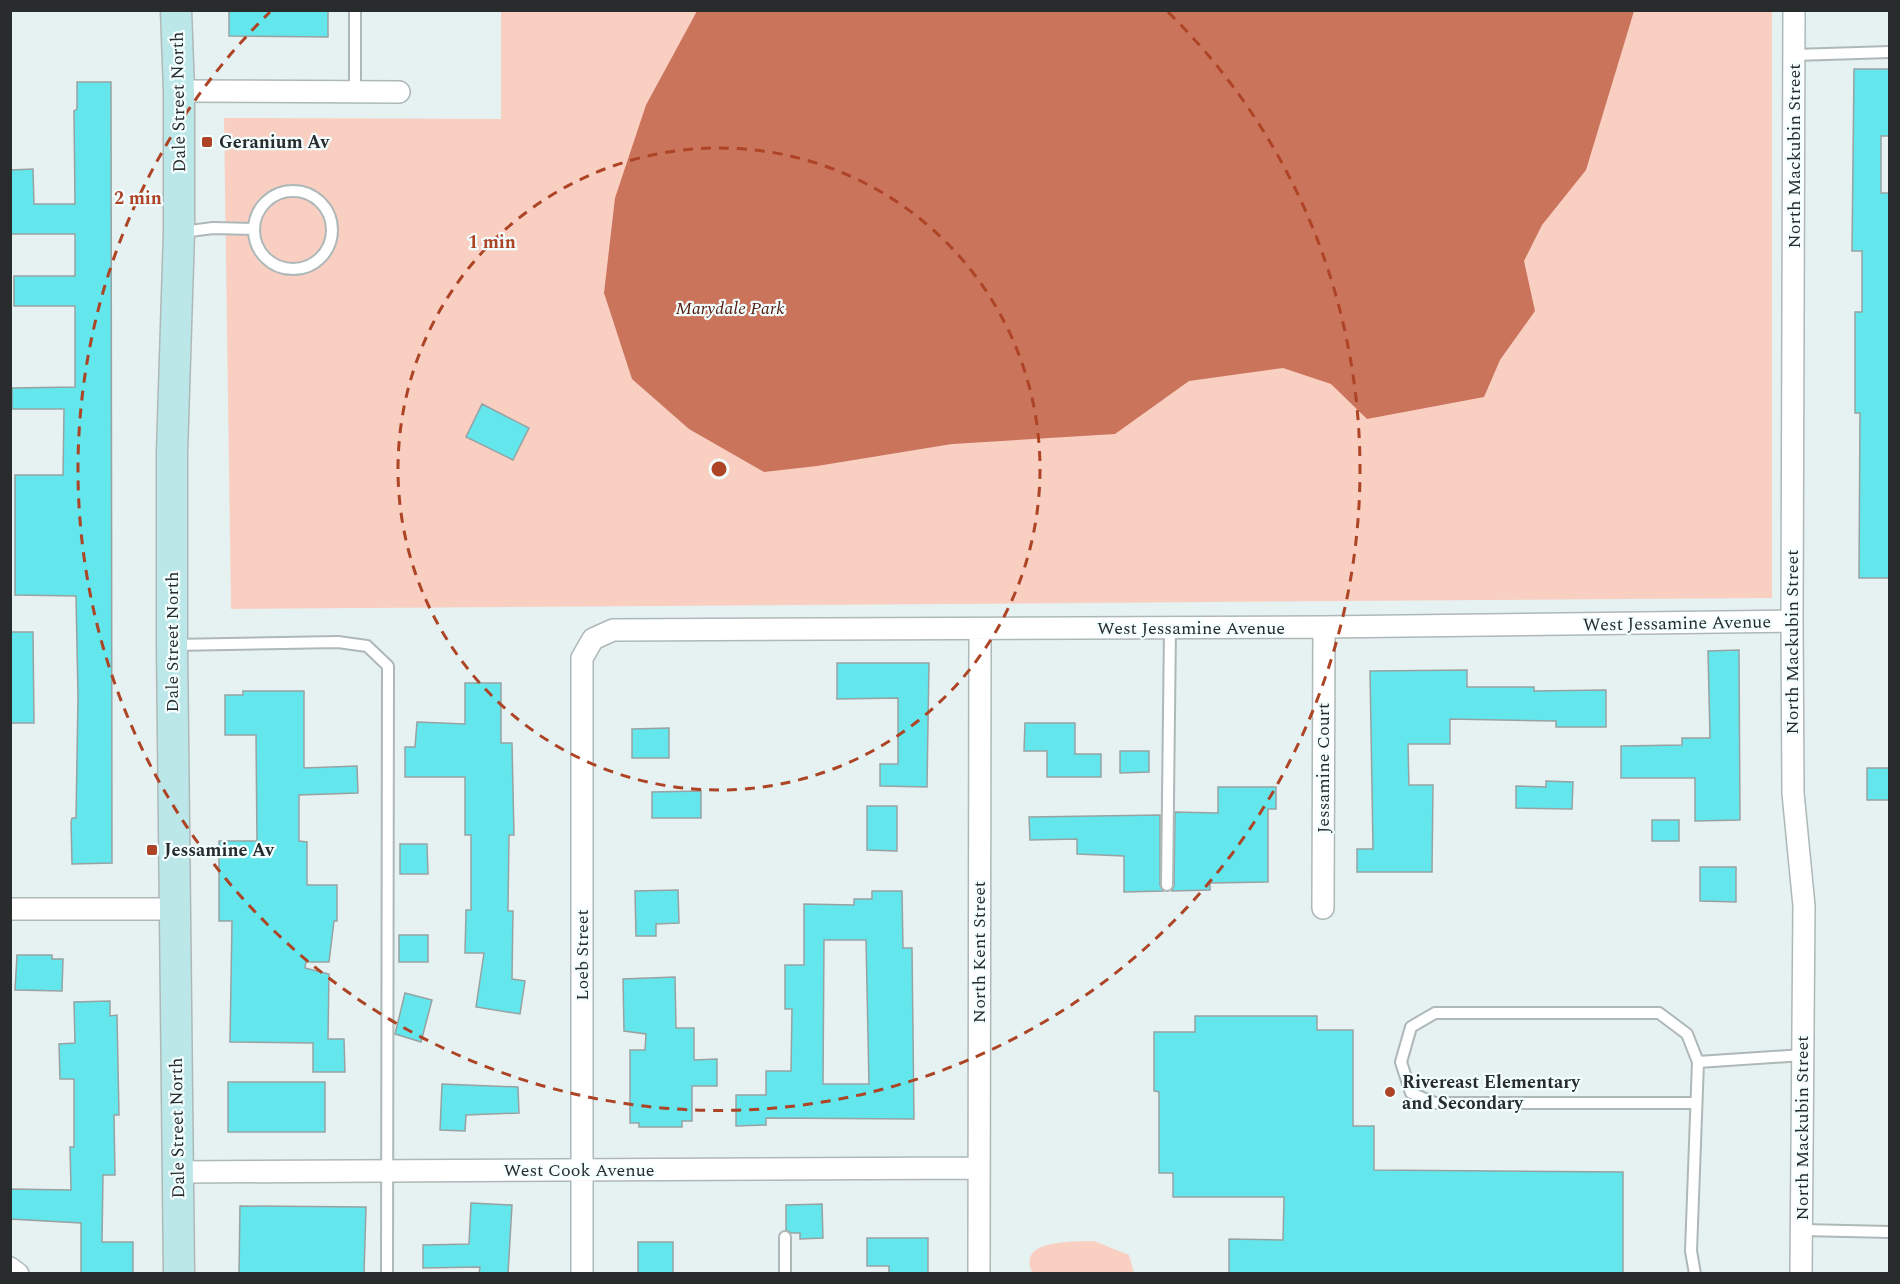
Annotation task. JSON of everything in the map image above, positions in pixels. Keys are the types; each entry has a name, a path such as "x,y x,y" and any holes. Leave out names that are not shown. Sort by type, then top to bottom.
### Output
{"main road":[{"name":"Dale Street North","path":"176,10 179,91 179,232 172,453 172,645 173,909 179,1172 178,1274"}],"street":[{"name":"North Mackubin Street","path":"1794,10 1791,621 1793,792 1804,906 1801,1274"},
{"path":"179,91 399,92"},
{"name":"West Jessamine Avenue","path":"593,639 614,630 980,630 1791,621"},
{"name":"Jessamine Court","path":"1323,908 1324,627"},
{"name":"North Kent Street","path":"979,1274 980,630"},
{"name":"Loeb Street","path":"582,1274 582,658 593,639"},
{"path":"10,909 173,909"},
{"name":"West Cook Avenue","path":"179,1172 979,1168"},
{"path":"10,1268 18,1274"}],"lane":[{"path":"355,10 355,91"},
{"path":"1794,55 1890,52"},
{"path":"292,191 311,195 321,203 329,214 332,226 326,251 317,261 292,269 279,267 268,260 259,250 254,229 256,216 263,205 273,196 292,191"},
{"path":"179,232 213,228 254,229"},
{"path":"1167,885 1170,628"},
{"path":"172,645 338,642 367,646 388,666 389,1171 387,1274"},
{"path":"1695,1274 1691,1251 1698,1062 1687,1034 1659,1013 1435,1013 1410,1027 1401,1062 1411,1093 1436,1103 1696,1102"},
{"path":"1698,1062 1803,1055"},
{"path":"1802,1230 1890,1232"},
{"path":"785,1238 785,1274"}],"green space":[{"name":"Marydale Park","path":"501,11 1772,11 1772,598 231,609 224,118 501,119"},
{"path":"1094,1241 1129,1255 1134,1273 1033,1274 1029,1262 1032,1254 1039,1248 1062,1242"}],"shaded area":[{"path":"697,11 1634,11 1586,170 1542,225 1524,261 1535,311 1500,360 1484,397 1367,419 1331,384 1283,368 1189,381 1115,434 952,444 817,466 764,472 689,429 632,379 604,293 615,198 646,105"}],"building":[{"path":"229,10 328,10 328,37 229,36"},
{"path":"1854,69 1890,69 1890,136 1881,136 1881,193 1890,193 1890,578 1859,578 1860,413 1855,413 1855,312 1862,312 1862,251 1852,251"},
{"path":"77,82 111,82 112,863 72,864 71,822 72,818 76,818 78,697 76,596 15,595 15,475 63,475 64,409 12,409 12,388 75,387 75,306 14,306 14,276 75,276 75,234 10,234 10,170 33,169 34,204 75,204 74,111 77,109"},
{"path":"482,404 529,428 513,460 466,437"},
{"path":"10,632 33,632 34,723 10,723"},
{"path":"1739,650 1740,820 1695,821 1695,778 1621,778 1621,746 1682,745 1682,738 1710,738 1708,651"},
{"path":"837,663 929,663 927,787 880,786 880,764 898,764 898,698 837,699"},
{"path":"1467,670 1467,687 1534,687 1534,691 1606,690 1606,727 1556,727 1556,721 1450,719 1450,744 1408,744 1409,785 1433,785 1432,872 1357,872 1357,849 1373,849 1370,671"},
{"path":"465,683 501,683 501,743 512,743 514,835 509,835 508,911 513,911 512,979 525,981 520,1014 476,1007 484,953 465,953 466,910 471,910 471,835 465,835 465,777 405,777 405,747 415,747 417,722 465,724"},
{"path":"243,691 304,691 304,768 357,766 358,793 299,795 299,841 307,842 307,885 337,885 337,921 334,921 329,962 306,962 305,968 329,974 328,1039 344,1039 345,1072 313,1072 313,1043 230,1042 232,921 219,921 219,841 257,841 256,735 225,735 225,695 243,695"},
{"path":"1025,723 1075,723 1075,754 1101,754 1101,777 1047,777 1047,751 1024,751"},
{"path":"669,728 669,758 632,758 632,729"},
{"path":"1120,751 1149,751 1149,772 1120,773"},
{"path":"1867,768 1890,768 1890,800 1867,800"},
{"path":"1546,781 1573,782 1572,809 1516,808 1516,786 1546,787"},
{"path":"1218,787 1276,787 1276,809 1268,809 1268,882 1210,883 1210,890 1172,891 1175,812 1218,813"},
{"path":"701,791 701,818 652,818 652,792"},
{"path":"867,806 897,806 897,851 867,850"},
{"path":"1160,815 1160,885 1163,891 1124,892 1124,856 1077,854 1077,839 1030,840 1029,817"},
{"path":"1652,820 1679,820 1679,841 1652,841"},
{"path":"400,844 427,844 428,874 400,874"},
{"path":"1700,867 1736,867 1736,902 1700,901"},
{"path":"678,890 679,923 656,924 656,936 636,936 635,891"},
{"path":"872,891 902,891 903,948 912,948 914,1119 766,1118 766,1125 736,1126 736,1095 766,1095 766,1071 791,1071 792,1009 785,1009 785,965 804,965 804,904 854,905 854,899 872,899","holes":["824,940 866,940 869,1084 823,1084"]},
{"path":"399,935 428,935 428,962 399,962"},
{"path":"17,955 52,955 52,959 63,959 62,991 15,990"},
{"path":"675,977 676,1028 694,1028 694,1060 717,1059 717,1086 692,1086 692,1121 682,1121 682,1127 639,1127 639,1123 630,1123 630,1050 645,1050 646,1034 624,1031 623,979"},
{"path":"405,993 432,1000 421,1042 395,1034"},
{"path":"110,1001 110,1016 117,1015 119,1115 114,1115 115,1175 103,1175 102,1242 133,1242 133,1274 81,1274 81,1223 10,1219 10,1189 71,1190 70,1147 74,1147 74,1079 60,1079 59,1044 75,1043 74,1002"},
{"path":"1195,1016 1317,1016 1317,1030 1353,1030 1353,1126 1374,1126 1374,1170 1623,1172 1623,1274 1229,1274 1229,1239 1283,1240 1284,1197 1173,1197 1173,1173 1159,1173 1159,1092 1154,1091 1154,1032 1195,1032"},
{"path":"228,1082 325,1082 325,1132 228,1132"},
{"path":"442,1084 518,1087 519,1113 466,1115 465,1131 440,1130"},
{"path":"471,1203 512,1205 508,1274 479,1274 480,1267 423,1268 423,1245 469,1244"},
{"path":"822,1204 823,1238 800,1239 800,1233 791,1233 786,1230 786,1205"},
{"path":"240,1206 366,1207 364,1274 239,1274"},
{"path":"867,1238 928,1238 928,1274 889,1274 889,1266 867,1266"},
{"path":"638,1242 673,1242 673,1274 638,1274"}],"place":[{"name":"Geranium Av","path":"207,142"},
{"name":"Jessamine Av","path":"152,850"},
{"name":"Rivereast Elementary and Secondary","path":"1390,1092"}]}
